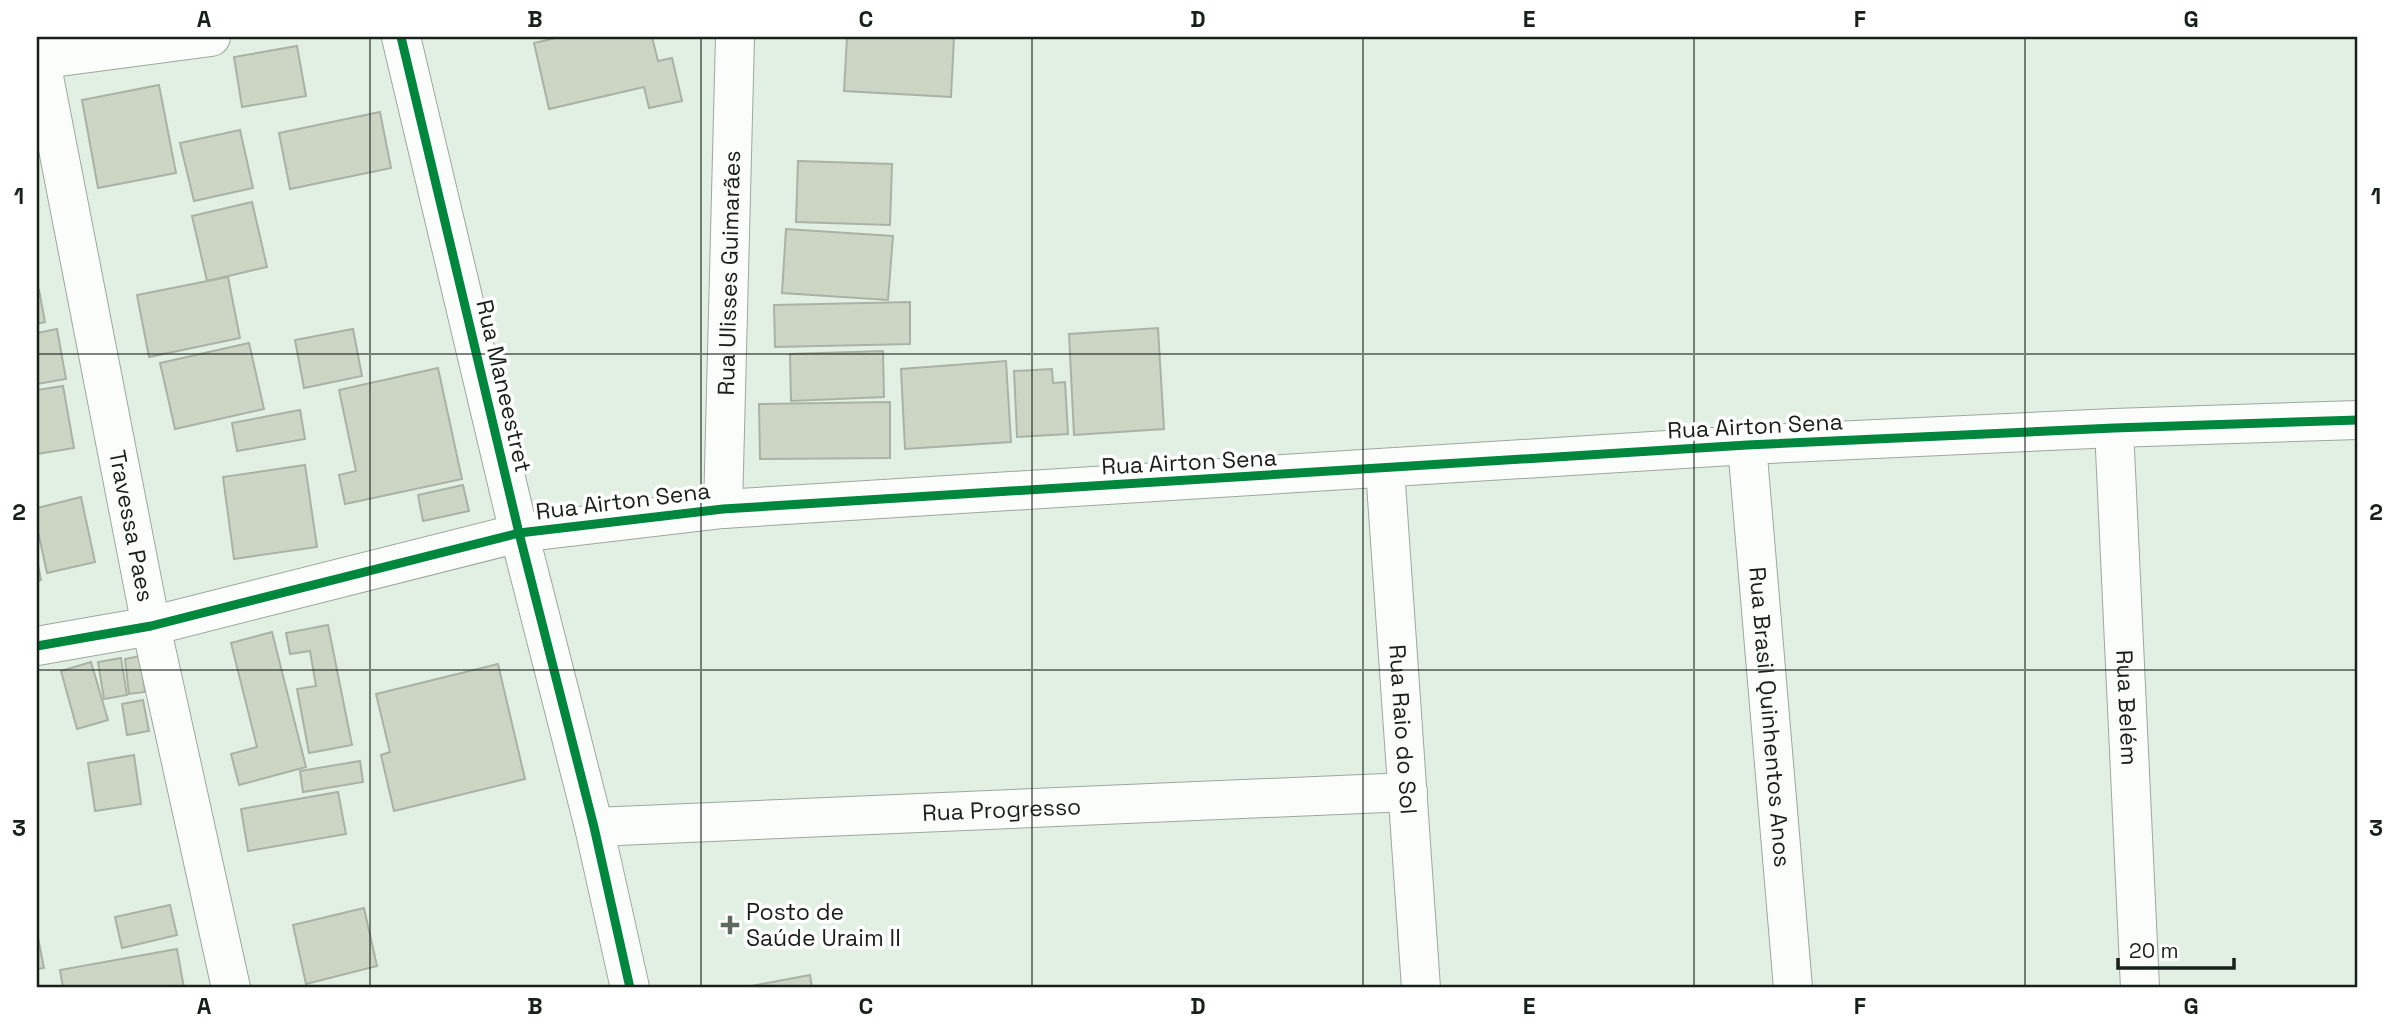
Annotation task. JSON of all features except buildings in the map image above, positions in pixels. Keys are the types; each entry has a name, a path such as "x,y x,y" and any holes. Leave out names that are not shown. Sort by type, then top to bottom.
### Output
{"street":[{"path":"38,53 211,37"},
{"name":"Rua Maneestret","path":"401,37 519,533 594,827 630,988"},
{"name":"Rua Ulisses Guimarães","path":"723,509 734,37"},
{"name":"Travessa Paes","path":"38,53 150,625 231,988"},
{"name":"Rua Airton Sena","path":"37,646 150,625 519,533 723,509 1385,470 1747,445 2358,420"},
{"name":"Rua Belém","path":"2114,428 2140,988"},
{"name":"Rua Brasil Quinhentos Anos","path":"1747,445 1793,988"},
{"name":"Rua Raio do Sol","path":"1385,470 1421,988"},
{"name":"Rua Progresso","path":"594,827 1408,792"}],"cycle path":[{"path":"401,37 519,533 594,827 630,988"},
{"path":"37,646 151,626 519,533 723,509 1747,445 2358,420"}],"place":[{"name":"Posto de Saúde Uraim II","path":"730,925"}]}
